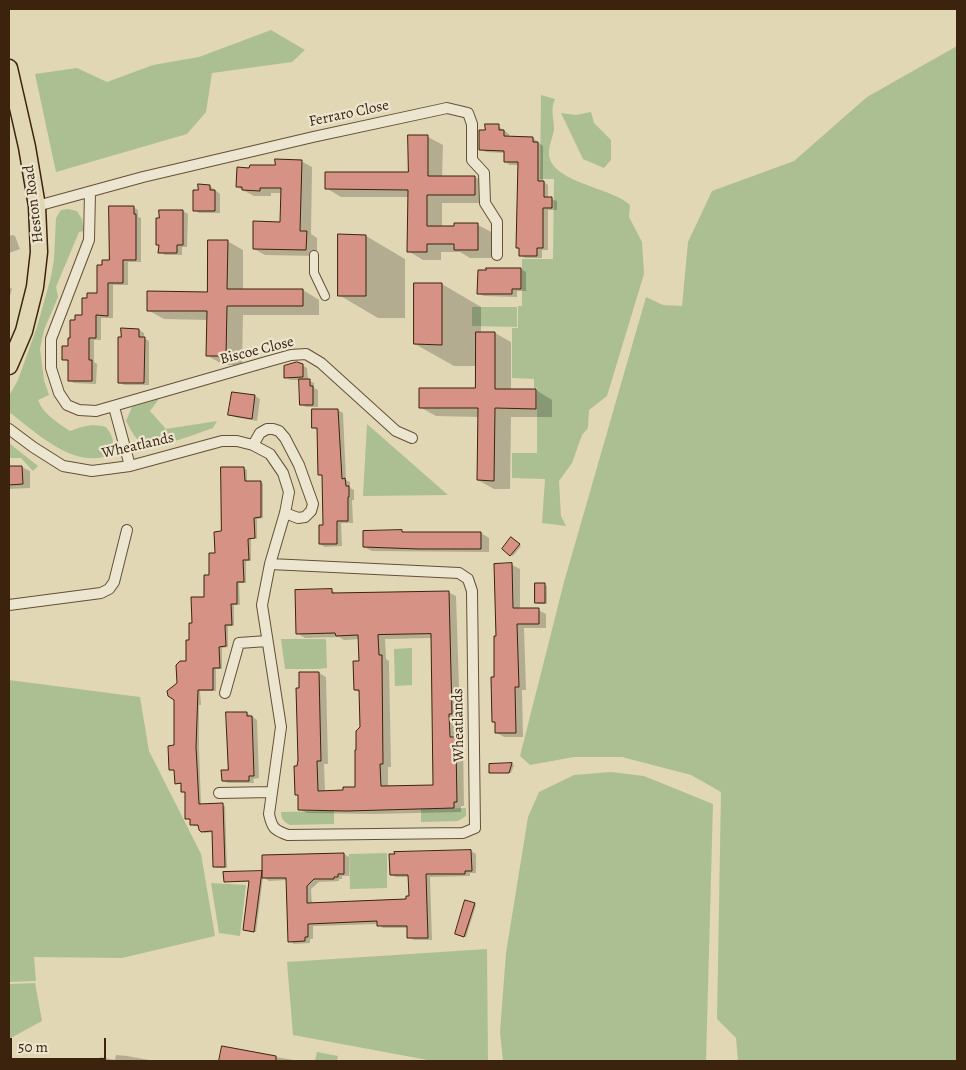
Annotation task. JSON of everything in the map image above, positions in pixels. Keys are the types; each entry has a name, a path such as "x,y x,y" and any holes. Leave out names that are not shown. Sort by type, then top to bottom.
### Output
{"main road":[{"name":"Heston Road","path":"9,68 27,147 37,206 40,252 35,287 24,331 9,366"}],"street":[{"name":"Ferraro Close","path":"37,206 143,177 447,108 468,113 472,124 472,160 484,172 484,203 497,222 497,255"},
{"name":"Biscoe Close","path":"90,192 89,240 51,339 51,368 59,393 67,405 78,410 96,411 291,355 306,354 321,363 396,431 412,438"},
{"path":"314,255 314,273 326,296"},
{"path":"114,407 130,466"},
{"name":"Wheatlands","path":"9,429 32,447 63,466 92,471 130,466 222,441 237,441 253,445 270,454 283,473 289,492 285,514 270,564 262,605 281,726 269,814 272,826 278,832 288,835 463,833 476,828 472,591 468,579 459,573 270,564"},
{"path":"253,445 260,433 267,429 279,431 285,438 299,465 313,504 311,511 306,517 298,518 285,514"},
{"path":"9,605 100,593 109,589 114,582 127,530"},
{"path":"225,693 239,644 268,641"},
{"path":"219,793 272,792"}],"green space":[{"path":"271,30 305,50 292,62 212,73 206,112 187,134 56,172 35,74 77,68 107,82 153,65 199,57"},
{"path":"957,46 957,1061 738,1061 736,1038 717,1019 721,792 691,775 622,757 574,757 530,765 520,756 564,582 646,297 663,305 682,306 688,242 712,191 794,161 867,97"},
{"path":"541,95 555,99 552,110 554,129 549,152 553,165 561,173 572,179 611,194 630,205 629,217 642,242 644,274 607,396 589,410 588,428 582,435 572,463 559,481 561,516 566,526 542,523 545,479 512,478 512,453 537,453 537,388 534,388 534,379 512,378 512,328 518,328 518,306 522,306 522,259 553,259 554,179 540,179"},
{"path":"591,112 594,123 611,140 611,160 604,168 583,159 561,113 576,115"},
{"path":"61,210 77,211 82,219 84,231 79,232 56,287 58,297 44,330 40,349 44,380 49,395 38,400 47,414 70,431 96,425 106,427 111,434 112,449 107,456 94,458 80,457 54,446 9,412 9,396 18,380 37,327 51,277 56,218"},
{"path":"472,307 517,307 517,327 472,326"},
{"path":"159,399 150,411 166,429 217,421 213,428 177,440 156,445 142,443 134,436 126,421 132,407"},
{"path":"367,424 448,495 363,496"},
{"path":"9,443 38,466 33,471 21,458 9,458"},
{"path":"281,639 326,639 327,668 285,669"},
{"path":"412,648 412,685 395,686 394,649"},
{"path":"9,680 140,697 149,751 201,854 215,936 122,958 34,957 36,981 9,982"},
{"path":"611,772 644,776 713,804 706,1061 503,1061 500,1032 506,953 528,817 539,792 574,775"},
{"path":"466,808 466,816 458,821 421,822 421,809"},
{"path":"334,811 334,824 290,825 283,820 281,812"},
{"path":"387,853 387,888 350,889 349,854"},
{"path":"211,883 246,885 240,936 219,933"},
{"path":"487,949 488,1061 433,1061 293,1035 287,962"},
{"path":"35,983 42,1021 9,1039 9,984"},
{"path":"317,1052 338,1056 337,1061 315,1061"}],"building":[{"path":"485,124 499,124 499,130 504,130 504,136 533,137 533,142 538,142 538,181 544,181 544,197 552,197 552,208 543,208 543,248 537,248 537,256 519,256 519,248 516,248 518,162 504,162 504,151 479,150 479,130 485,130"},
{"path":"408,135 428,135 428,176 475,176 475,195 427,195 427,226 454,226 454,223 478,223 478,250 454,250 454,244 427,244 427,252 407,252 408,190 325,189 325,172 408,172"},
{"path":"275,159 302,160 300,231 307,231 306,250 253,249 253,221 280,222 281,188 260,188 260,191 242,190 242,187 236,187 237,167 249,168 250,165 275,165"},
{"path":"198,184 210,185 210,190 215,190 215,211 193,211 193,190 198,190"},
{"path":"109,206 134,206 134,214 136,214 136,260 123,260 123,283 108,283 108,316 96,315 96,338 89,338 89,360 92,360 92,381 68,381 68,360 62,360 62,346 68,346 70,320 75,320 75,315 82,315 82,298 87,298 87,293 97,293 97,265 102,265 102,260 109,260"},
{"path":"159,210 183,210 183,245 177,245 177,253 158,253 159,245 156,245 156,218 159,218"},
{"path":"338,234 366,235 366,296 338,296"},
{"path":"208,240 228,240 227,289 303,289 303,306 227,306 226,356 206,356 207,311 147,311 147,291 207,292"},
{"path":"486,268 521,268 521,289 512,289 512,294 477,294 478,270 486,270"},
{"path":"414,283 442,283 442,345 414,344"},
{"path":"121,328 139,329 139,337 145,337 144,383 118,383 118,337 121,337"},
{"path":"476,332 495,332 495,389 536,389 536,409 495,408 494,481 477,480 478,408 419,408 419,388 475,388"},
{"path":"297,362 303,364 303,377 284,378 284,366"},
{"path":"299,379 310,379 310,386 313,386 313,405 300,405"},
{"path":"232,392 255,395 252,419 228,415"},
{"path":"312,409 338,409 342,479 345,478 346,486 349,486 349,497 348,521 337,521 337,544 319,544 319,525 323,525 322,475 318,475 317,428 312,428"},
{"path":"9,466 22,466 23,484 9,485"},
{"path":"221,467 244,467 245,481 261,481 261,517 254,518 255,538 248,539 249,560 243,560 244,582 237,582 237,604 231,604 232,625 225,625 226,646 219,647 220,668 213,668 213,690 198,690 196,747 199,804 223,803 225,867 213,867 212,831 201,832 198,825 190,825 190,819 185,819 185,792 181,792 181,783 175,784 174,770 169,770 168,746 174,745 174,700 168,696 167,691 177,683 176,665 180,661 186,661 186,640 189,640 189,623 192,623 191,597 204,597 204,575 209,575 209,553 215,553 214,532 221,531"},
{"path":"402,530 402,532 481,532 481,549 363,547 363,531"},
{"path":"511,537 520,544 510,556 502,549"},
{"path":"512,563 513,608 539,608 539,624 517,624 519,687 515,687 516,733 495,733 495,722 492,722 491,677 494,677 494,636 496,636 494,564"},
{"path":"535,583 545,583 545,603 535,603"},
{"path":"332,589 332,593 449,591 452,714 449,714 450,737 456,737 457,802 454,802 454,808 347,811 298,810 298,795 295,795 294,766 297,766 298,760 296,688 299,688 299,672 319,672 321,761 317,761 318,791 343,790 343,787 355,787 356,731 360,727 359,690 354,690 353,661 359,661 358,635 336,636 335,633 296,634 295,590","holes":["431,634 433,785 381,786 380,764 383,764 382,655 379,655 378,635"]},
{"path":"226,712 247,712 247,716 252,716 254,776 249,776 249,781 222,781 221,770 228,770"},
{"path":"512,763 509,773 489,773 489,764"},
{"path":"471,850 472,871 465,871 465,874 426,874 428,938 407,938 407,926 377,926 377,921 308,924 308,937 305,937 305,941 288,942 286,878 262,878 262,855 344,853 344,874 338,874 338,877 334,877 334,879 314,879 307,886 307,903 406,899 406,896 409,896 408,875 390,875 389,854 395,854 394,852"},
{"path":"262,871 254,932 243,930 249,881 224,882 223,872"},
{"path":"465,900 475,903 464,937 455,934"},
{"path":"222,1046 276,1056 276,1061 219,1061"}]}
